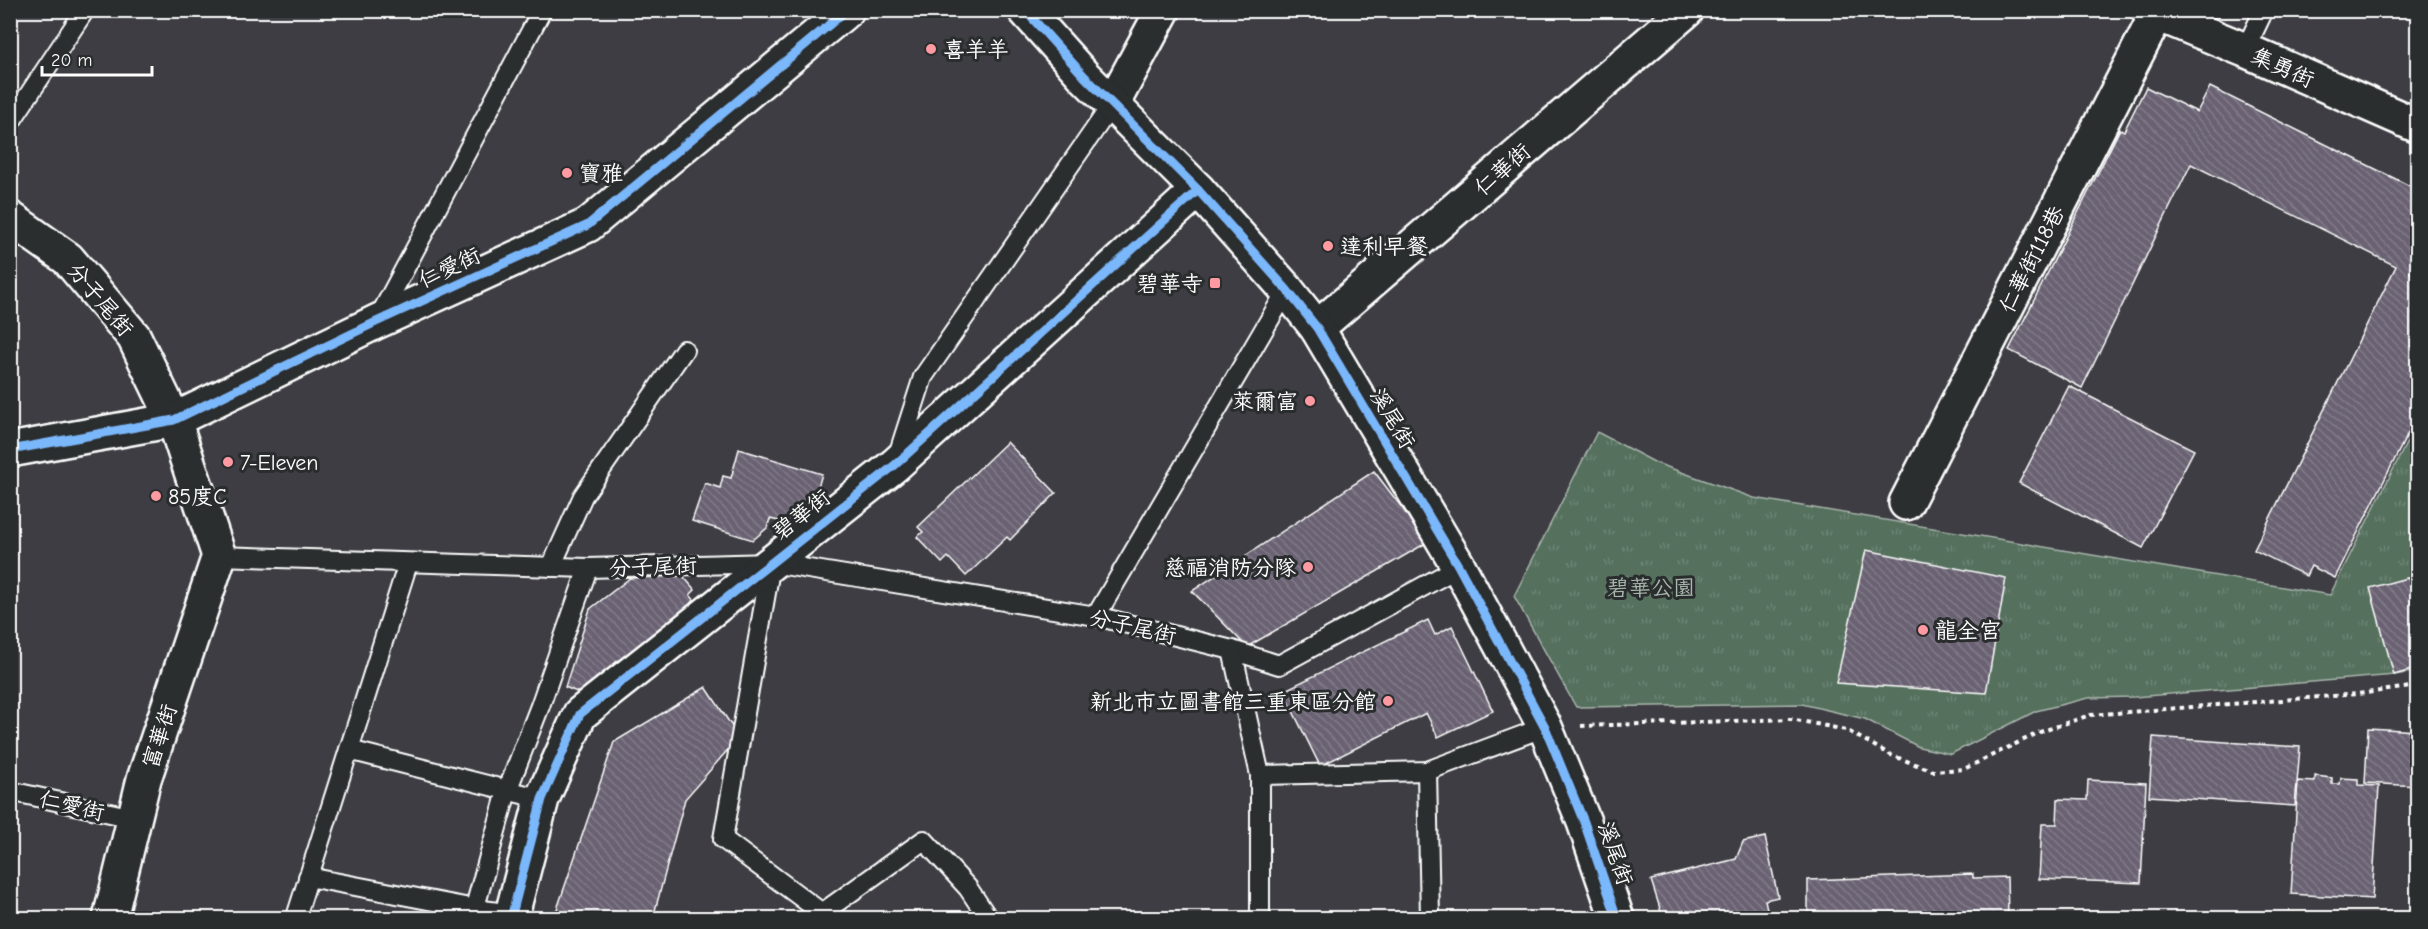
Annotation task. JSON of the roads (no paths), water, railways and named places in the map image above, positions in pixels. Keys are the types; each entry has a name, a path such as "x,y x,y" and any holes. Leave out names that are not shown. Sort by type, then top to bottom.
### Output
{"street":[{"name":"仁愛街","path":"10,450 174,420 376,322 588,225 847,10"},
{"name":"溪尾街","path":"1024,10 1198,190 1287,290 1317,328 1459,567 1545,727 1584,822 1617,918"},
{"path":"1113,104 1163,10"},
{"name":"仁華街","path":"1317,328 1687,10"},
{"name":"集勇街","path":"2152,12 2418,126"},
{"name":"仁華街118巷","path":"1906,503 2152,12"},
{"name":"碧華街","path":"512,916 542,800 580,714 895,465 1198,190"},
{"name":"分子尾街","path":"10,218 68,260 134,337 174,420 219,556"},
{"name":"富華街","path":"110,918 144,779 219,556"}],"lane":[{"path":"10,123 85,10"},
{"path":"376,322 542,10"},
{"path":"2245,50 2264,10"},
{"path":"895,465 923,377 1113,104"},
{"path":"1095,616 1287,290"},
{"path":"552,567 583,496 684,350"},
{"name":"分子尾街","path":"219,556 588,568 772,563 1095,616 1232,650 1279,665 1459,567"},
{"path":"296,916 408,563"},
{"path":"772,563 723,839 821,916 924,840 968,888 988,918"},
{"path":"474,914 507,791 540,706 588,568"},
{"path":"1232,650 1260,775 1260,918"},
{"path":"1260,775 1427,771 1545,727"},
{"path":"349,750 542,800"},
{"path":"1427,771 1430,918"},
{"name":"仁愛街","path":"10,791 133,819"},
{"path":"308,877 474,914 512,916"}],"place":[{"name":"喜羊羊","path":"931,49"},
{"name":"寶雅","path":"567,173"},
{"name":"達利早餐","path":"1328,246"},
{"name":"碧華寺","path":"1215,283"},
{"name":"萊爾富","path":"1310,401"},
{"name":"7-Eleven","path":"228,462"},
{"name":"85度C","path":"156,496"},
{"name":"慈福消防分隊","path":"1308,567"},
{"name":"龍全宮","path":"1923,630"},
{"name":"新北市立圖書館三重東區分館","path":"1388,701"}],"park label":[{"name":"碧華公園","path":"1651,587"}]}
